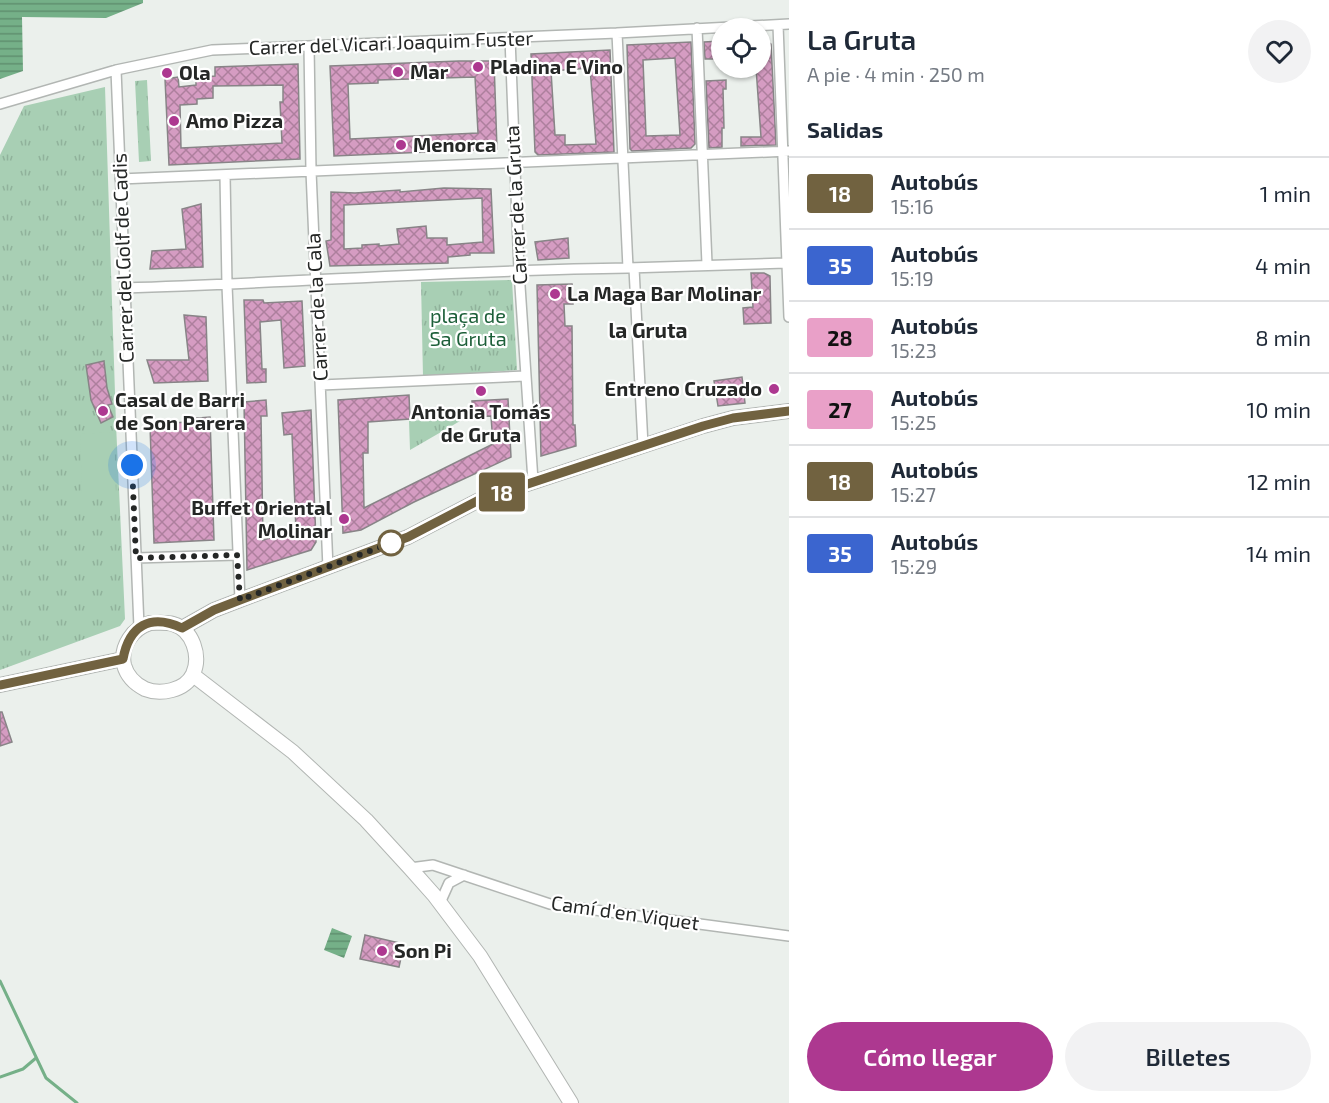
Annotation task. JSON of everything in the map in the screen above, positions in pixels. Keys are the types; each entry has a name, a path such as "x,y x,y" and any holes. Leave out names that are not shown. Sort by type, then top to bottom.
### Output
{"street":[{"name":"Carrer del Vicari Joaquim Fuster","path":"0,104 116,70 212,50 789,24"},
{"path":"778,25 786,151 786,263 789,317"},
{"path":"697,28 707,264"},
{"path":"617,33 623,158 643,446"},
{"name":"Carrer de la Gruta","path":"510,38 519,271 533,481"},
{"name":"Carrer de la Cala","path":"309,46 311,171 328,568"},
{"name":"Carrer del Golf de Cadis","path":"116,70 138,627"},
{"path":"120,179 786,151"},
{"path":"225,175 226,285 240,600"},
{"path":"125,288 630,265 786,263"},
{"path":"321,385 525,376"},
{"path":"182,628 214,610 408,537 479,500 733,418 789,411"},
{"path":"136,558 237,555"},
{"path":"150,622 160,622 172,623 182,628 195,645 196,658 193,675 173,690 160,693 137,685 125,670 123,659 126,644 138,627 150,622"},
{"path":"0,685 123,659"},
{"path":"193,675 293,752 366,820 410,868 480,956 571,1103"},
{"name":"Camí d'en Viquet","path":"410,868 432,865 550,904 789,936"},
{"path":"440,903 449,883 464,875"}],"green space":[{"path":"147,80 151,161 139,162 135,81"},
{"path":"105,87 125,619 120,626 0,670 0,155 24,106"},
{"name":"plaça de Sa Gruta","path":"512,280 517,370 423,377 421,282"},
{"path":"467,417 410,450 409,421"},
{"path":"114,432 116,493 82,493 80,434"}],"shaded area":[{"path":"0,0 143,0 143,3 106,18 22,17 23,71 0,79"},
{"path":"332,928 352,936 344,958 324,950"}],"building":[{"path":"691,42 695,144 691,148 632,151 630,149 627,45","holes":["675,58 680,135 646,136 643,60"]},
{"path":"704,42 711,42 711,59 705,59"},
{"path":"771,44 776,145 741,146 741,137 761,137 757,78 771,78"},
{"path":"610,50 614,152 538,155 535,152 531,54","holes":["590,68 596,144 565,145 565,135 555,135 551,71"]},
{"path":"494,61 497,149 334,156 330,66","holes":["475,77 478,133 350,139 348,84 378,83 378,80"]},
{"path":"298,64 300,159 169,165 165,79 178,77 179,87 196,85 196,78 215,76 215,67","holes":["283,85 283,102 280,102 282,143 181,148 180,105 197,104 197,99 213,98 213,86"]},
{"path":"726,80 726,89 723,89 722,147 709,148 706,81"},
{"path":"444,188 491,189 494,253 470,253 470,255 448,257 448,263 330,266 326,241 331,240 331,192 400,190 400,192","holes":["482,198 483,242 447,245 447,238 427,238 426,226 397,229 399,244 362,245 362,248 344,249 344,205"]},
{"path":"201,204 203,267 150,269 152,251 186,249 182,209"},
{"path":"568,238 569,258 538,260 535,242"},
{"path":"751,273 764,273 770,276 771,323 744,324 743,308 753,307"},
{"path":"572,284 573,304 564,304 565,326 572,326 573,425 575,425 576,446 541,456 537,285"},
{"path":"244,300 263,300 264,303 302,301 305,366 284,368 281,320 260,322 262,369 266,369 266,382 247,383"},
{"path":"184,315 206,317 208,381 154,383 147,360 189,360"},
{"path":"104,361 107,388 112,404 108,405 113,417 101,423 91,400 86,365"},
{"path":"742,377 745,403 718,406 714,381"},
{"path":"409,395 410,419 368,422 368,453 363,453 364,508 493,444 491,416 473,417 472,401 508,399 511,457 414,502 361,530 343,533 338,400"},
{"path":"266,400 267,416 261,416 263,540 296,531 292,434 284,435 282,413 311,410 316,542 311,550 247,570 244,402"},
{"path":"210,417 214,540 154,543 150,425"},
{"path":"0,712 2,712 12,742 0,746"},
{"name":"Son Pi","path":"365,935 404,944 399,967 360,959"}],"waterway":[{"path":"0,981 46,1078 77,1103"},
{"path":"0,1077 23,1069 36,1058"}],"bus line":[{"name":"18","path":"0,685 123,659 126,644 138,627 150,622 160,622 172,623 182,628 214,610 408,537 479,500 515,487 703,426 733,418 789,411"}],"place":[{"name":"Pladina E Vino","path":"478,67"},
{"name":"Mar","path":"398,72"},
{"name":"Ola","path":"167,73"},
{"name":"Amo Pizza","path":"174,121"},
{"name":"Menorca","path":"401,145"},
{"name":"La Maga Bar Molinar","path":"555,294"},
{"name":"Entreno Cruzado","path":"774,389"},
{"name":"Antonia Tomás de Gruta","path":"481,391"},
{"name":"Casal de Barri de Son Parera","path":"103,411"},
{"name":"Buffet Oriental Molinar","path":"344,519"},
{"name":"Son Pi","path":"382,951"}],"district":[{"name":"la Gruta","path":"648,331"}],"route":[{"path":"132,465 136,558 237,555 240,600 391,543"}]}
